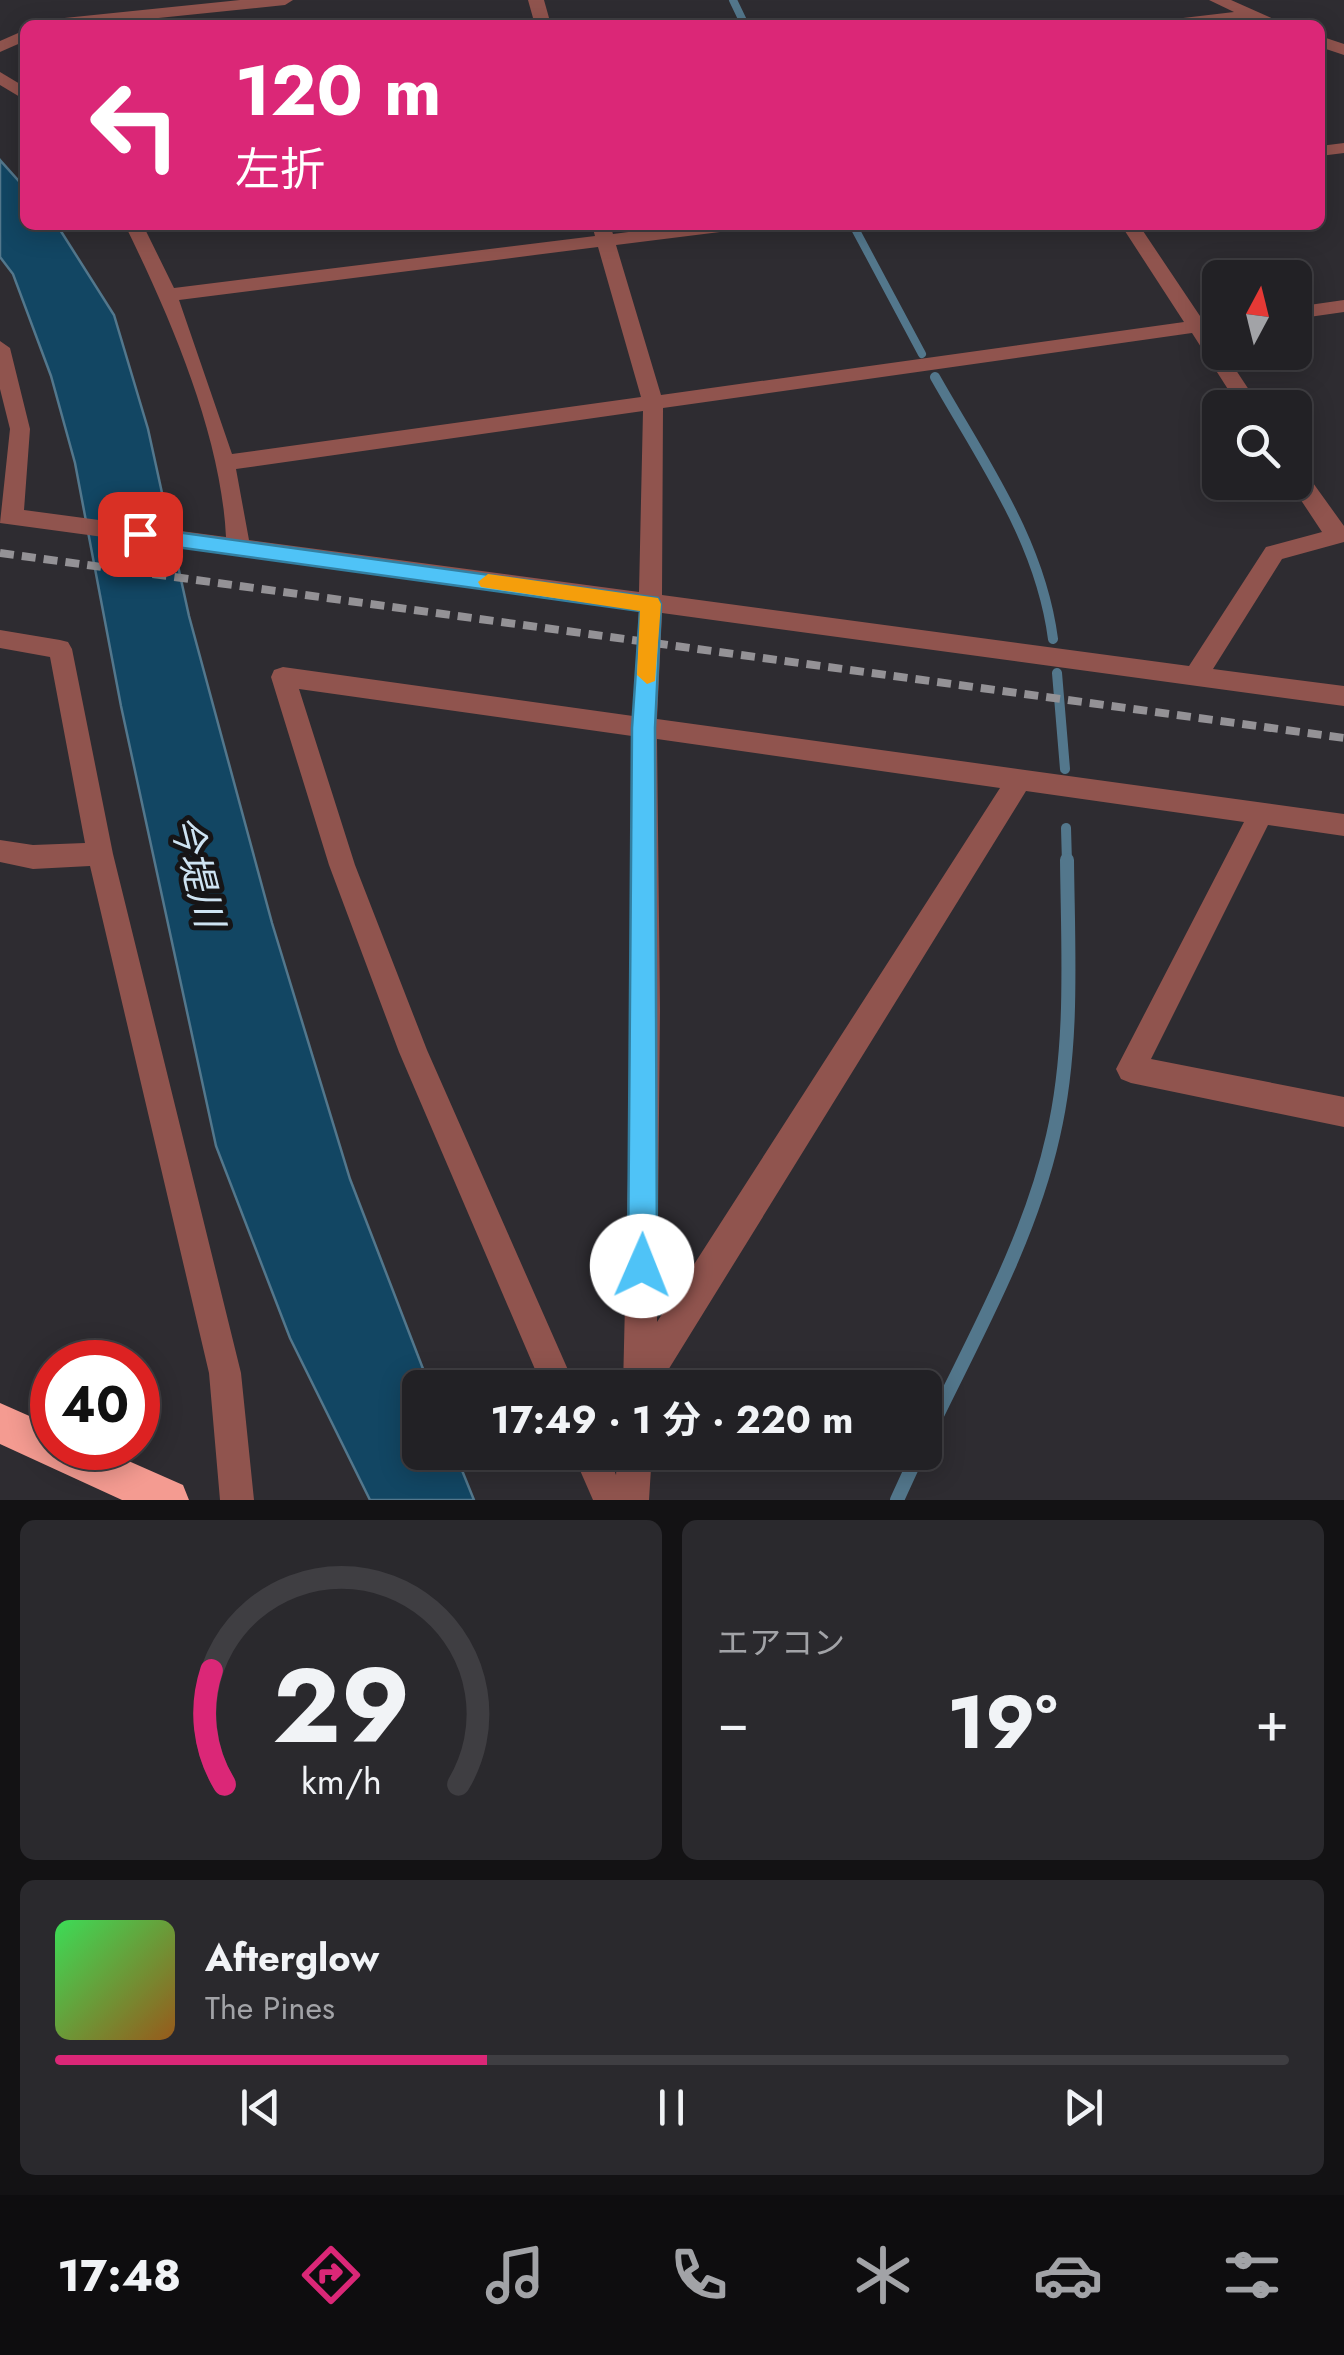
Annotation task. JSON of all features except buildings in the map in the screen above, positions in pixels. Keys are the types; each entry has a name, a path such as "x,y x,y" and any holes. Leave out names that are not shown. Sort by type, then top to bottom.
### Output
{"highway":[{"path":"0,1423 168,1500"}],"street":[{"path":"57,20 285,0"},
{"path":"1217,0 1266,20"},
{"path":"1210,20 1253,15"},
{"path":"137,230 170,295 191,350 238,516 238,547"},
{"path":"170,295 604,233 650,230"},
{"path":"1133,230 1239,390"},
{"path":"604,233 653,403 651,604 644,728 646,1008 640,1370"},
{"path":"1312,311 1344,306"},
{"path":"224,463 1202,326"},
{"path":"0,348 20,429 7,515 1344,696"},
{"path":"1197,674 1274,553 1340,535 1312,497"},
{"path":"0,639 60,649 100,854 225,1373 237,1500"},
{"path":"552,1370 413,1052 342,865 283,677 1344,826"},
{"path":"648,1370 1019,780"},
{"path":"1261,814 1130,1068 1344,1112"},
{"path":"0,851 34,858 100,854"},
{"path":"597,1470 610,1500"},
{"path":"632,1500 634,1470"}],"water":[{"name":"今堤川","path":"0,160 20,182 20,230 60,230 114,315 148,429 189,616 272,923 350,1179 423,1370 402,1370 402,1470 462,1470 474,1500 370,1500 290,1338 216,1146 121,706 75,463 51,376 13,274 0,257"}],"waterway":[{"path":"733,0 743,20"},
{"path":"856,230 922,354"},
{"path":"935,377 1023,535 1036,568 1053,639"},
{"path":"1057,673 1065,769"},
{"path":"1066,828 1067,863"},
{"path":"942,1406 1014,1253 1043,1176 1053,1136 1067,1033 1067,860"},
{"path":"897,1500 911,1470"}],"railway":[{"path":"0,553 1344,738"}],"slow traffic":[{"path":"488,582 651,604 647,675"}],"route":[{"path":"140,534 651,604 644,728 646,1008 642,1266"}]}
